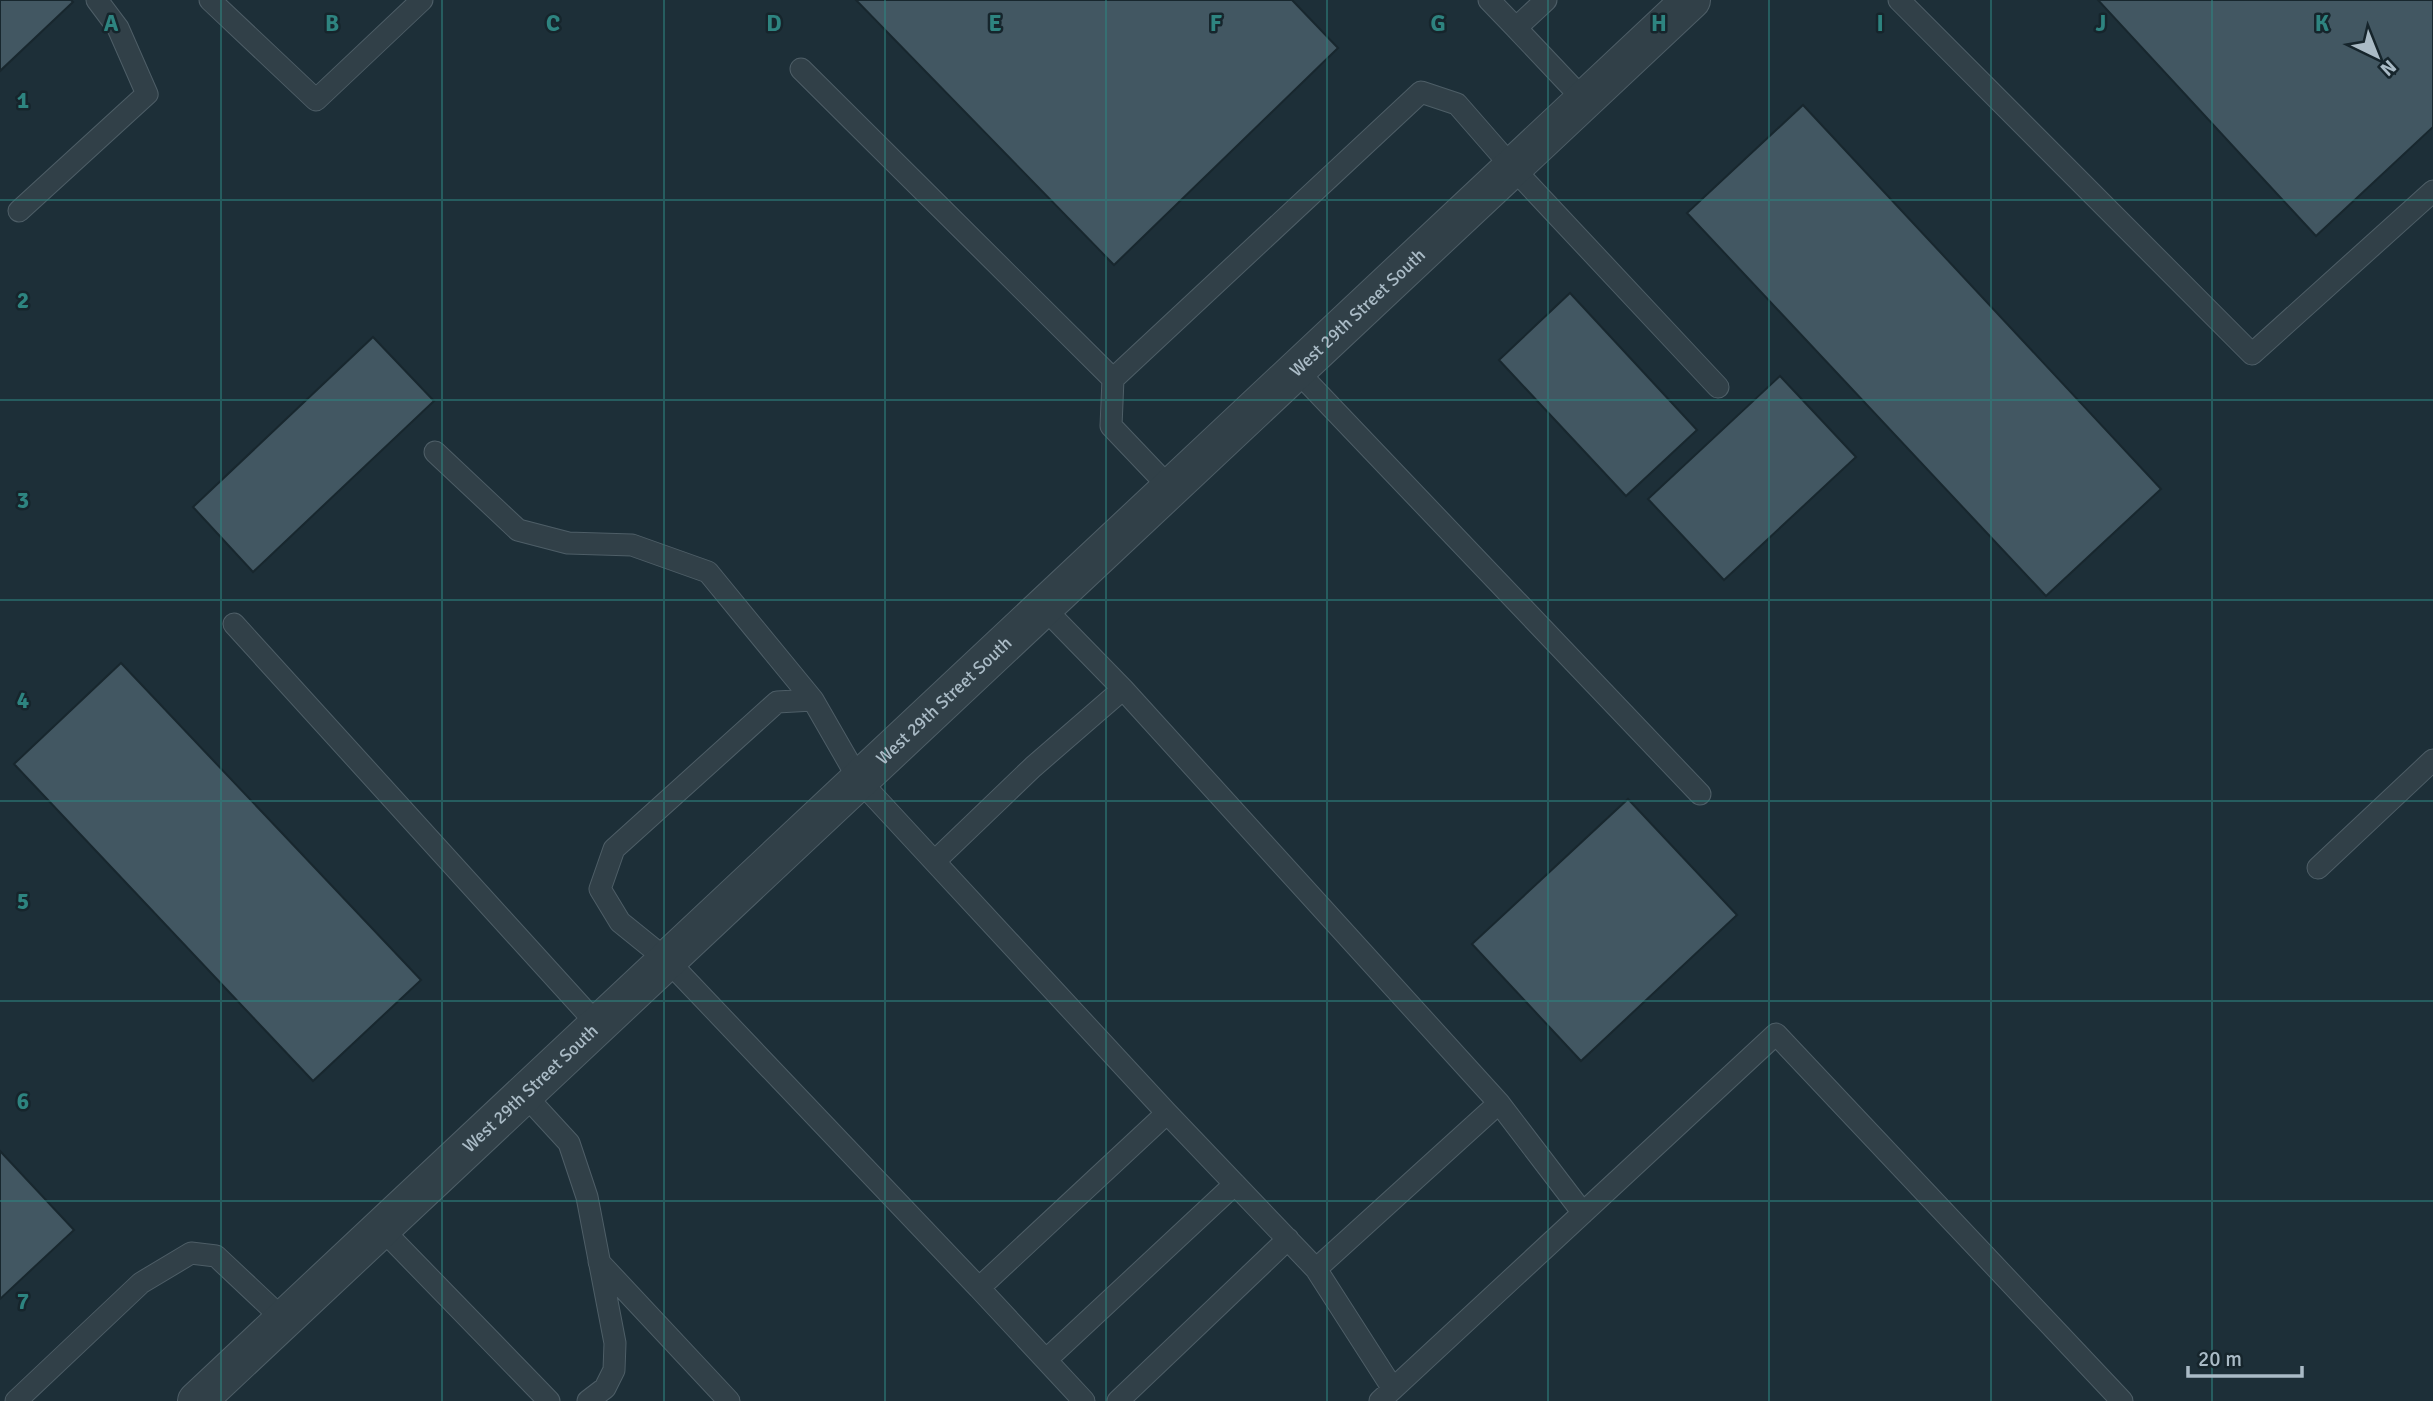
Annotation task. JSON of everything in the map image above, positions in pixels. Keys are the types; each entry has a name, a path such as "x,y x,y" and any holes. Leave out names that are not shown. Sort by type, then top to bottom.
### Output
{"street":[{"name":"West 29th Street South","path":"199,1400 1691,0"}],"lane":[{"path":"19,211 147,94 118,28 97,0"},
{"path":"210,0 316,100 422,0"},
{"path":"1489,0 1584,100"},
{"path":"1516,28 1546,0"},
{"path":"1899,0 2252,354 2433,191"},
{"path":"801,69 1113,379"},
{"path":"1170,488 1111,426 1113,379 1421,92 1457,104 1512,167 1718,387"},
{"path":"1296,370 1700,794"},
{"path":"435,452 518,530 568,543 632,545 708,572 813,700 859,780 1167,1113 1316,1269 1386,1395 1776,1034 2123,1401"},
{"path":"1044,608 1123,690 1499,1103 1583,1213"},
{"path":"234,624 598,1025"},
{"path":"935,861 1033,767 1123,690"},
{"path":"813,700 777,702 614,849 600,889 620,922 667,960 1084,1401"},
{"path":"2318,868 2433,760"},
{"path":"524,1094 569,1143 587,1198 615,1343 614,1370 605,1388 588,1401"},
{"path":"1316,1269 1499,1103"},
{"path":"979,1288 1167,1113"},
{"path":"1046,1360 1235,1184"},
{"path":"381,1228 549,1401"},
{"path":"1118,1401 1288,1239"},
{"path":"16,1401 141,1283 191,1253 216,1256 284,1320"},
{"path":"598,1262 729,1401"}],"building":[{"path":"0,0 71,0 73,2 0,71"},
{"path":"856,0 1292,0 1338,48 1114,265"},
{"path":"2098,0 2433,0 2433,127 2316,236"},
{"path":"1803,105 2161,489 2046,596 1687,213"},
{"path":"1570,293 1697,430 1626,496 1499,360"},
{"path":"373,337 434,401 253,572 193,507"},
{"path":"1780,376 1856,457 1724,580 1648,499"},
{"path":"121,663 421,980 313,1081 14,764"},
{"path":"1628,799 1737,915 1581,1061 1472,944"},
{"path":"0,1151 74,1230 0,1299"}]}
